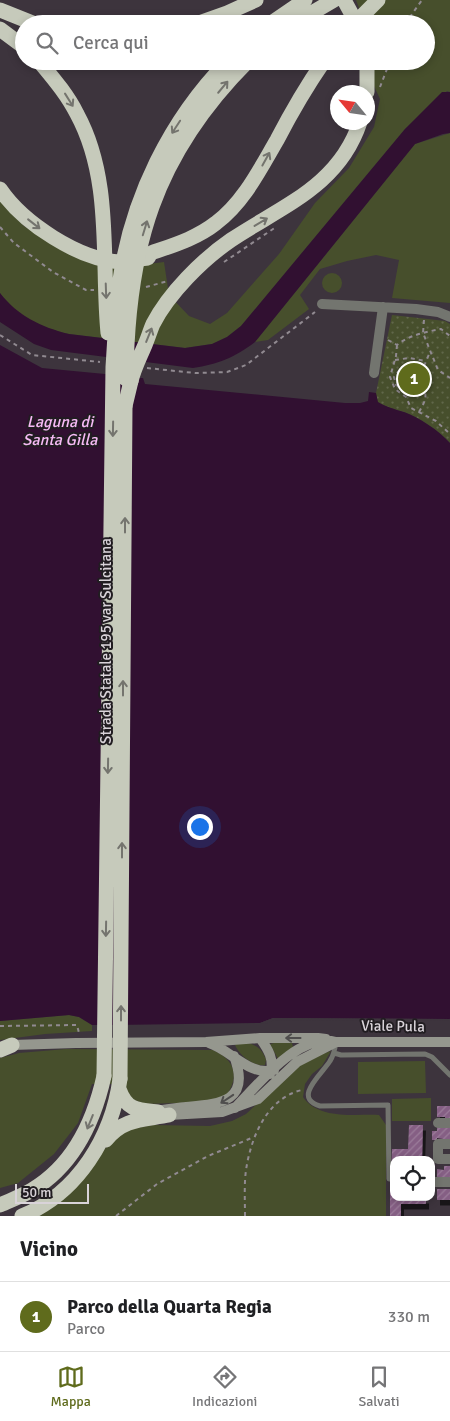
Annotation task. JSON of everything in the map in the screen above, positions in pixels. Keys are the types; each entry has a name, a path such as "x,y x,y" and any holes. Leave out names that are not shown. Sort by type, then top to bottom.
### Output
{"highway":[{"path":"221,15 256,0"},
{"path":"283,15 305,0"},
{"path":"308,15 334,0"},
{"path":"344,0 352,15"},
{"path":"364,15 378,0"},
{"path":"0,10 15,16"},
{"path":"0,29 15,40"},
{"path":"47,70 58,83 78,115 92,150 100,186 111,365"},
{"name":"Strada Statale 195 var Sulcitana","path":"0,1205 23,1195 48,1178 75,1149 92,1118 104,1076 111,365 120,281 134,218 146,184 166,142 189,107 220,70"},
{"name":"Strada Statale 195 var Sulcitana","path":"22,1216 50,1200 70,1184 87,1164 109,1125 120,1084 125,406 126,358 132,286 139,248 160,183 176,152 200,116 225,84 239,70"},
{"path":"0,189 33,223 62,243 98,258 122,262 148,258 151,253 193,238 217,222 234,205 250,186 306,87 318,70"},
{"path":"367,70 367,85"},
{"path":"125,406 134,369 154,323 180,286 203,262 230,241 298,200 319,184 345,154 358,130"},
{"path":"120,1084 123,1100 131,1106 139,1110 163,1113"},
{"path":"87,1164 114,1131 132,1121 163,1113"},
{"path":"0,1196 23,1195"}],"street":[{"path":"322,304 425,310 438,312 450,317"},
{"path":"374,373 383,307"},
{"path":"249,1103 261,1089 272,1071 272,1058 268,1048 260,1038"},
{"name":"Viale Pula","path":"4,1047 83,1043 206,1042 260,1038 318,1038 331,1041 450,1042"},
{"path":"163,1113 222,1112 249,1103 258,1099 297,1062 331,1041"},
{"path":"235,1108 272,1071 295,1052 307,1046 331,1041"},
{"path":"206,1042 218,1046 251,1067 262,1071 272,1071 280,1068 307,1051 315,1052"},
{"path":"163,1113 179,1107 218,1104 229,1100 239,1084 239,1069 234,1056"},
{"path":"438,1123 450,1123"},
{"path":"450,1144 438,1144 438,1159 450,1159"},
{"path":"435,1182 450,1182"}],"lane":[{"path":"331,1041 334,1054 309,1089 309,1098 313,1104 320,1106 388,1105 390,1179"},
{"path":"334,1054 426,1054 432,1057 450,1075"}],"path":[{"path":"411,15 422,0"},
{"path":"0,227 14,243 38,261"},
{"path":"146,368 195,373 227,372 246,365 322,304"},
{"path":"425,310 423,333 438,370 450,378"},
{"path":"450,336 441,329 402,340 397,345 395,360 391,370 391,383 395,389 406,397 411,408 436,421 450,434"},
{"path":"0,335 32,355 111,365"},
{"path":"378,338 387,339 397,345"},
{"path":"424,366 430,351"},
{"path":"395,360 409,358 426,360"},
{"path":"416,364 424,366 430,375 427,383 422,387 411,390 402,389 396,385 394,377 397,371 404,366 416,364"},
{"path":"419,412 426,397 422,387"},
{"path":"443,428 450,430"},
{"path":"0,1026 77,1025 83,1043"},
{"path":"245,1216 246,1170 254,1136 276,1103 289,1093 309,1089"},
{"path":"116,1216 157,1184 208,1156 254,1136"}],"green space":[{"path":"356,0 450,0 450,92 447,91 405,129 241,326 227,337 212,344 185,348 69,334 23,317 1,295 0,201 24,226 63,251 116,268 164,262 169,295 189,316 210,324 227,313 279,254 315,203 349,168 372,130 375,130 380,99 374,85 374,70 435,70 435,15 362,15"},
{"path":"450,133 450,303 392,298 399,260 376,255 320,269 300,295 309,309 268,340 255,342 415,144"},
{"path":"332,273 339,276 342,283 339,290 332,293 325,290 322,283 325,276"},
{"path":"392,315 445,321 450,324 450,443 434,429 416,418 377,402 376,393"},
{"path":"69,1015 79,1017 92,1025 92,1031 45,1034 0,1040 0,1021"},
{"path":"240,1042 249,1043 259,1049 266,1060 265,1065 256,1064 243,1056 235,1045"},
{"path":"292,1043 293,1047 278,1059 270,1044"},
{"path":"66,1049 213,1050 230,1064 234,1075 233,1082 226,1096 212,1102 144,1104 132,1099 123,1084 92,1084 78,1123 54,1154 18,1183 0,1188 0,1058 19,1053"},
{"path":"331,1051 322,1066 312,1074 305,1084 303,1097 310,1104 327,1113 379,1115 386,1125 386,1216 33,1216 125,1130 153,1125 210,1126 232,1121 246,1114 297,1067"},
{"path":"425,1061 426,1093 358,1094 358,1062"},
{"path":"431,1098 431,1121 392,1121 392,1099"}],"water":[{"path":"442,92 450,92 450,133 415,144 255,342 233,356 193,368 51,350 34,344 0,322 0,293 14,308 31,320 69,334 185,348 212,344 227,337 241,326 405,129"},
{"name":"Laguna di Santa Gilla","path":"0,345 42,368 105,374 121,378 143,378 145,384 345,403 368,401 369,392 376,393 378,402 422,421 450,443 450,1019 273,1018 260,1023 92,1025 79,1017 69,1015 0,1021"}],"pier":[{"path":"273,1018 450,1019 450,1021 274,1020 265,1024 260,1023"}],"building":[{"path":"437,1106 450,1106 450,1120 445,1120 445,1117 437,1117"},
{"path":"409,1125 423,1125 422,1156 392,1156 392,1149 408,1149"},
{"path":"437,1127 450,1128 450,1140 437,1138 437,1140 432,1140 432,1131 437,1131"},
{"path":"444,1166 450,1166 450,1178 437,1178 437,1169 444,1170"},
{"path":"437,1189 450,1189 450,1200 437,1200"},
{"path":"390,1201 426,1201 426,1204 401,1204 401,1216 390,1216"}],"place":[{"name":"Parco della Quarta Regia","path":"414,379"}]}
